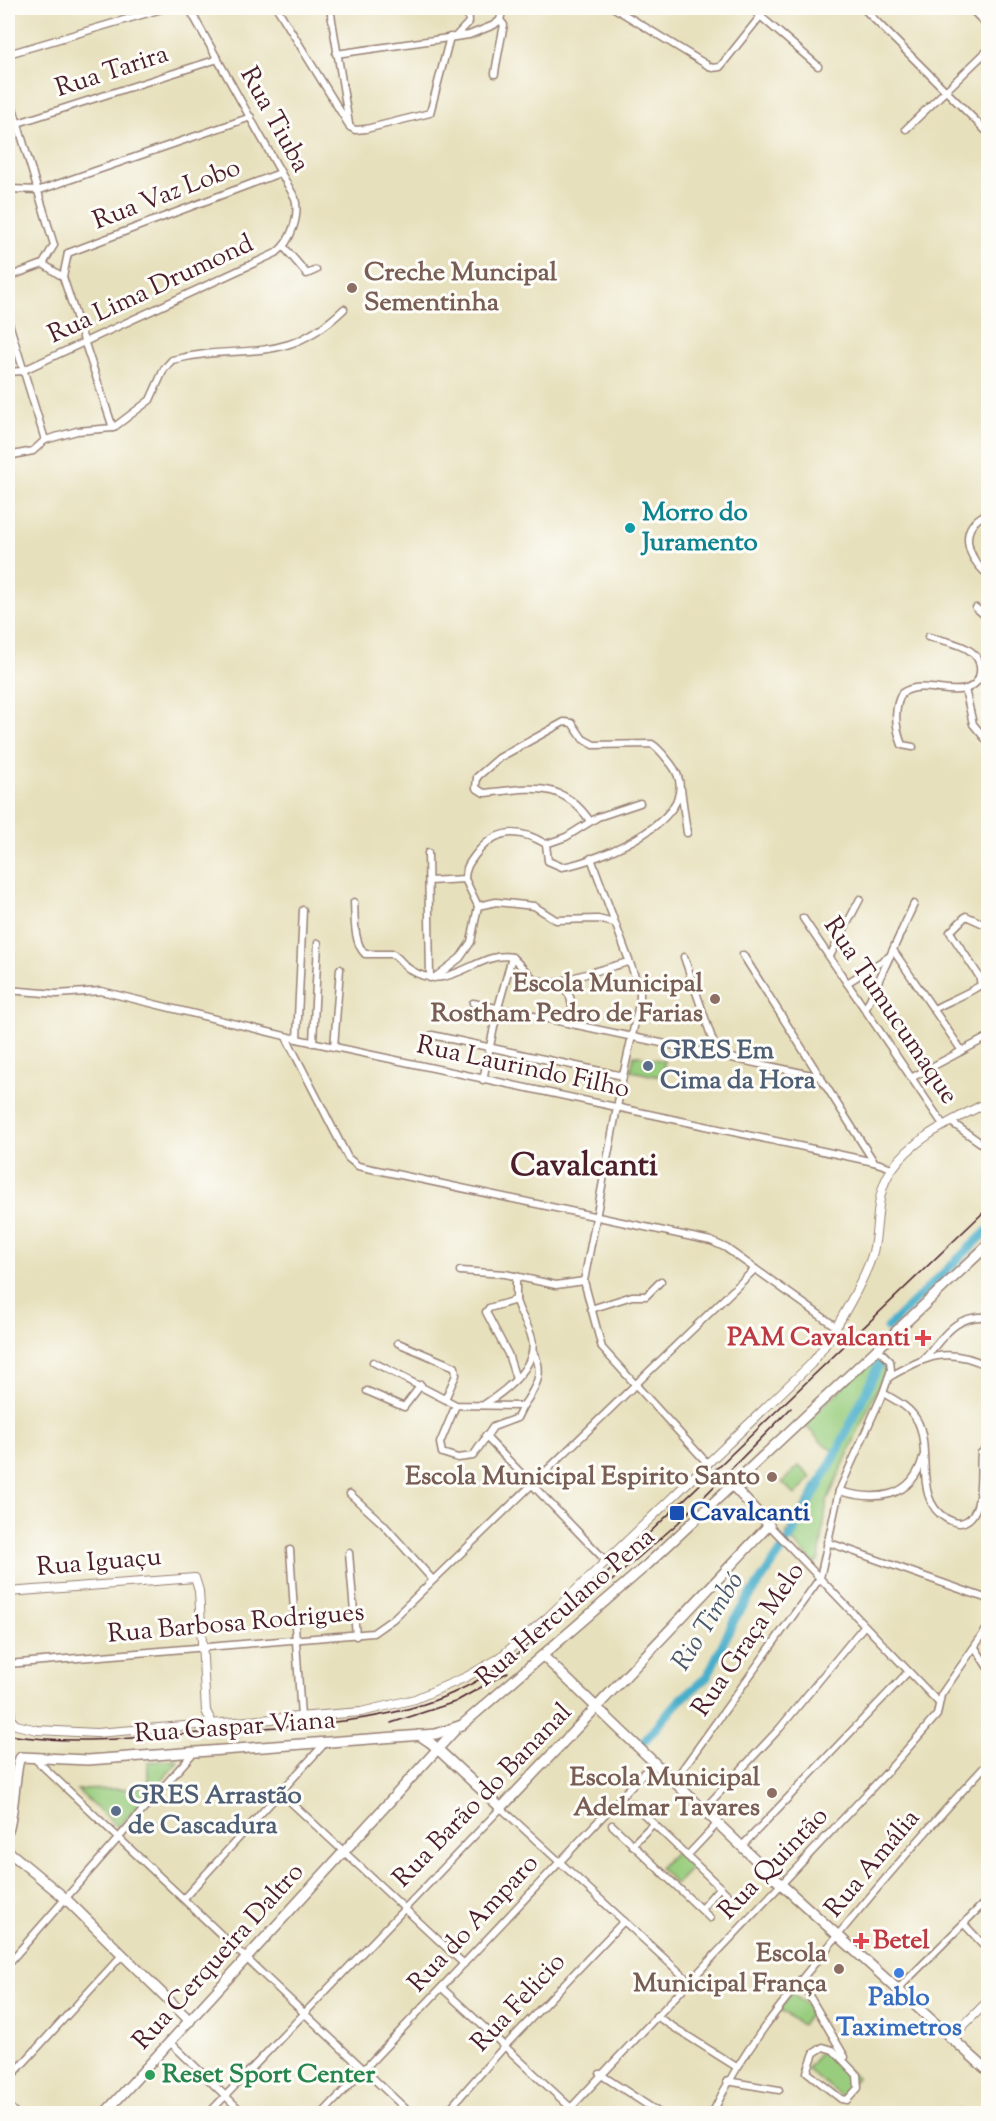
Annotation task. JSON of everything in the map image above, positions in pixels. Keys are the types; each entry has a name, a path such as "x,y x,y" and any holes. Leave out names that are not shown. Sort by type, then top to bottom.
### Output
{"main road":[{"name":"Rua Herculano Pena","path":"457,1728 543,1656 733,1486 988,1245"},
{"path":"733,1486 769,1525"},
{"name":"Rua Barão do Bananal","path":"501,1808 769,1525"},
{"path":"543,1656 782,1884 950,2039 985,2068"},
{"name":"Rua Gaspar Viana","path":"8,1831 13,1813 17,1761 21,1757 88,1760 419,1735 457,1728"},
{"name":"Rua Cerqueira Daltro","path":"107,2112 457,1728"},
{"path":"419,1735 501,1808"},
{"path":"8,1851 66,1899 190,2021"}],"street":[{"path":"8,54 165,8"},
{"name":"Rua Tiuba","path":"189,8 297,204 289,239 284,248"},
{"path":"277,8 350,127 355,130 430,113 453,36 469,22 468,8"},
{"path":"330,8 350,127"},
{"path":"336,54 478,32 500,20 503,8"},
{"path":"614,8 705,66 720,67 767,8"},
{"path":"751,8 761,14 818,66"},
{"path":"863,8 988,133"},
{"path":"970,8 988,26"},
{"path":"495,74 495,66 503,41 501,35 504,25 500,20"},
{"path":"906,129 988,50"},
{"name":"Rua Tarira","path":"18,123 218,59"},
{"path":"8,92 40,190 54,245 43,264 8,277"},
{"path":"8,189 40,190 251,117"},
{"name":"Rua Vaz Lobo","path":"68,253 280,173"},
{"path":"54,245 68,253 63,277 113,428"},
{"path":"284,248 307,274 316,270"},
{"name":"Rua Lima Drumond","path":"8,372 22,371 284,248"},
{"path":"43,264 63,277"},
{"path":"8,456 37,450 45,440 77,431 113,428 150,400 164,369 172,360 254,352 293,344 320,330 344,309"},
{"path":"8,320 45,440"},
{"path":"988,513 974,521 968,536 972,554 988,574"},
{"path":"976,608 988,618"},
{"path":"913,747 902,746 898,730 896,708 902,693 923,688 965,689 973,685 980,675 976,657 962,645 928,637"},
{"path":"965,689 973,724 988,742"},
{"path":"590,821 577,806 552,790 529,787 484,793 477,788 477,777 526,742 569,721 587,742 594,745 647,744 656,747 676,771 687,833"},
{"path":"546,844 548,861 557,866 568,866 643,836 669,813 680,787"},
{"path":"432,978 466,951 473,934 477,906 465,879 469,863 485,842 495,835 526,834 546,844 574,833 590,821 640,803"},
{"path":"428,853 432,978"},
{"path":"591,858 640,990 640,1000 623,1076 584,1281 602,1348 708,1464"},
{"path":"429,881 465,879"},
{"path":"830,956 860,899"},
{"path":"354,902 357,933 362,951 369,954 393,954 412,971 432,978 474,968 497,957 512,957 535,980 557,982 628,962"},
{"path":"477,906 496,902 534,906 556,920 598,919 614,923"},
{"path":"865,1010 914,904"},
{"path":"297,1039 303,910"},
{"path":"934,1009 956,996 980,987 979,976 951,936 952,929 969,916 980,925 988,926"},
{"name":"Rua Tumucumaque","path":"803,918 911,1078 948,1124"},
{"path":"313,1043 318,943"},
{"path":"847,983 892,953"},
{"path":"892,953 962,1051"},
{"path":"743,955 874,1162"},
{"path":"483,1080 498,1008 512,957"},
{"path":"684,957 718,1056"},
{"path":"334,1047 340,969"},
{"path":"557,982 563,985 570,997 576,1025"},
{"name":"Rua Laurindo Filho","path":"8,990 57,994 101,991 180,1013 286,1037 874,1162 892,1168"},
{"path":"473,1003 821,1077"},
{"path":"432,1035 623,1076"},
{"path":"911,1078 988,1036"},
{"path":"286,1037 353,1163 711,1241 835,1326"},
{"path":"8,1663 13,1723 37,1730 96,1733 301,1717 381,1708 415,1699 480,1671 548,1617 811,1364 826,1345 872,1255 879,1198 892,1168 913,1146 988,1102"},
{"path":"948,1124 988,1148"},
{"name":"Rua Barbosa Rodrigues","path":"8,1663 356,1636 379,1630 533,1485 634,1384 755,1269"},
{"path":"460,1271 516,1276 556,1285 584,1281"},
{"path":"456,1405 440,1443 442,1453 458,1458 473,1456 493,1426 517,1418 536,1387 539,1375 537,1358 533,1352 532,1338 520,1315 516,1300 516,1276"},
{"path":"591,1309 632,1296 646,1296 661,1281"},
{"path":"516,1300 489,1308 486,1312 508,1354 516,1379"},
{"path":"889,1377 924,1358 958,1323 968,1317 988,1317"},
{"path":"398,1343 455,1367 456,1375 446,1397"},
{"path":"877,1348 890,1361 889,1377"},
{"path":"485,1404 516,1379 533,1352"},
{"path":"924,1358 953,1354 988,1366"},
{"path":"373,1362 446,1397 456,1405 523,1406"},
{"name":"Rua Graça Melo","path":"674,1781 820,1578 839,1491 889,1377"},
{"path":"367,1391 404,1407 409,1405 421,1385"},
{"path":"883,1393 910,1410 917,1421 922,1433 923,1456 931,1502 942,1516 956,1523 968,1520 976,1511 981,1453 984,1451 988,1453"},
{"path":"485,1436 606,1561"},
{"path":"839,1491 870,1498 887,1496 903,1488 915,1476 923,1456"},
{"path":"350,1494 383,1524 432,1579"},
{"path":"769,1525 938,1702"},
{"path":"827,1542 988,1599"},
{"path":"290,1550 301,1717"},
{"path":"349,1553 356,1636"},
{"name":"Rua Iguaçu","path":"8,1592 195,1578 199,1591 202,1648"},
{"path":"704,1809 780,1728 864,1626"},
{"name":"Rua Quintão","path":"565,2114 600,2074 782,1884 937,1715 941,1695 976,1649 988,1628"},
{"path":"202,1648 206,1708 212,1723"},
{"path":"976,1649 988,1668"},
{"path":"742,1846 908,1672"},
{"path":"194,1725 206,1708"},
{"path":"185,1897 326,1742"},
{"path":"8,1964 194,1752"},
{"path":"34,1757 185,1897 362,2070 411,2114"},
{"name":"Rua do Amparo","path":"322,2114 654,1762"},
{"name":"Rua Amália","path":"712,2114 735,2066 801,1980 900,1859 988,1763"},
{"path":"280,1792 464,1964"},
{"path":"632,1803 729,1896"},
{"path":"501,1808 689,1981"},
{"name":"Rua Barão do Bananal","path":"208,2114 501,1808"},
{"path":"687,1856 718,1822"},
{"path":"633,1845 653,1824"},
{"path":"612,1825 710,1918"},
{"path":"701,1909 720,1887"},
{"path":"898,1989 988,1899"},
{"name":"Rua Felicio","path":"445,2114 504,2047 624,1921"},
{"path":"964,1924 988,1950"},
{"path":"8,2080 123,1954"},
{"path":"801,1980 857,2075 859,2085 847,2100 836,2095 806,2070 814,2054 823,2047 833,2050 850,2066"},
{"path":"442,1988 571,2108"},
{"path":"950,2039 988,2001"},
{"path":"656,2016 735,2066"},
{"path":"170,2042 244,2114"},
{"path":"985,2068 988,2058"},
{"path":"600,2074 661,2114"},
{"path":"727,2081 779,2090"},
{"path":"8,2106 15,2114"},
{"path":"953,2114 962,2111 967,2114"}],"green space":[{"name":"GRES Em Cima da Hora","path":"634,1055 665,1061 661,1077 631,1071"},
{"path":"874,1358 881,1359 885,1371 827,1501 819,1560 814,1564 786,1534 835,1451 822,1443 804,1424"},
{"path":"799,1466 811,1478 795,1495 782,1482"},
{"name":"GRES Arrastão de Cascadura","path":"177,1760 178,1762 118,1827 77,1790 148,1788 148,1762"},
{"path":"678,1849 694,1865 676,1884 659,1868"},
{"path":"791,1993 813,2009 802,2025 779,2009"},
{"path":"822,2050 857,2078 842,2097 807,2069"}],"waterway":[{"name":"Rio Timbó","path":"887,1328 988,1230"},
{"name":"Rio Timbó","path":"789,1540 838,1450 880,1362"},
{"name":"Rio Timbó","path":"643,1742 679,1701 707,1677 735,1618 784,1547"}],"railway":[{"path":"8,1735 62,1740 116,1739 341,1721 426,1704 469,1685 515,1656 570,1609 988,1208"},
{"path":"607,1585 678,1523 791,1408"},
{"path":"391,1723 455,1702 508,1672"}],"place":[{"name":"Creche Muncipal Sementinha","path":"352,288"},
{"name":"Morro do Juramento","path":"630,528"},
{"name":"Escola Municipal Rostham Pedro de Farias","path":"715,999"},
{"name":"GRES Em Cima da Hora","path":"648,1066"},
{"name":"PAM Cavalcanti","path":"923,1338"},
{"name":"Escola Municipal Espirito Santo","path":"772,1477"},
{"name":"Cavalcanti","path":"677,1513"},
{"name":"Escola Municipal Adelmar Tavares","path":"772,1793"},
{"name":"GRES Arrastão de Cascadura","path":"116,1811"},
{"name":"Betel","path":"861,1941"},
{"name":"Escola Municipal França","path":"839,1969"},
{"name":"Pablo Taximetros","path":"899,1973"},
{"name":"Reset Sport Center","path":"150,2075"}],"district":[{"name":"Cavalcanti","path":"584,1167"}]}
